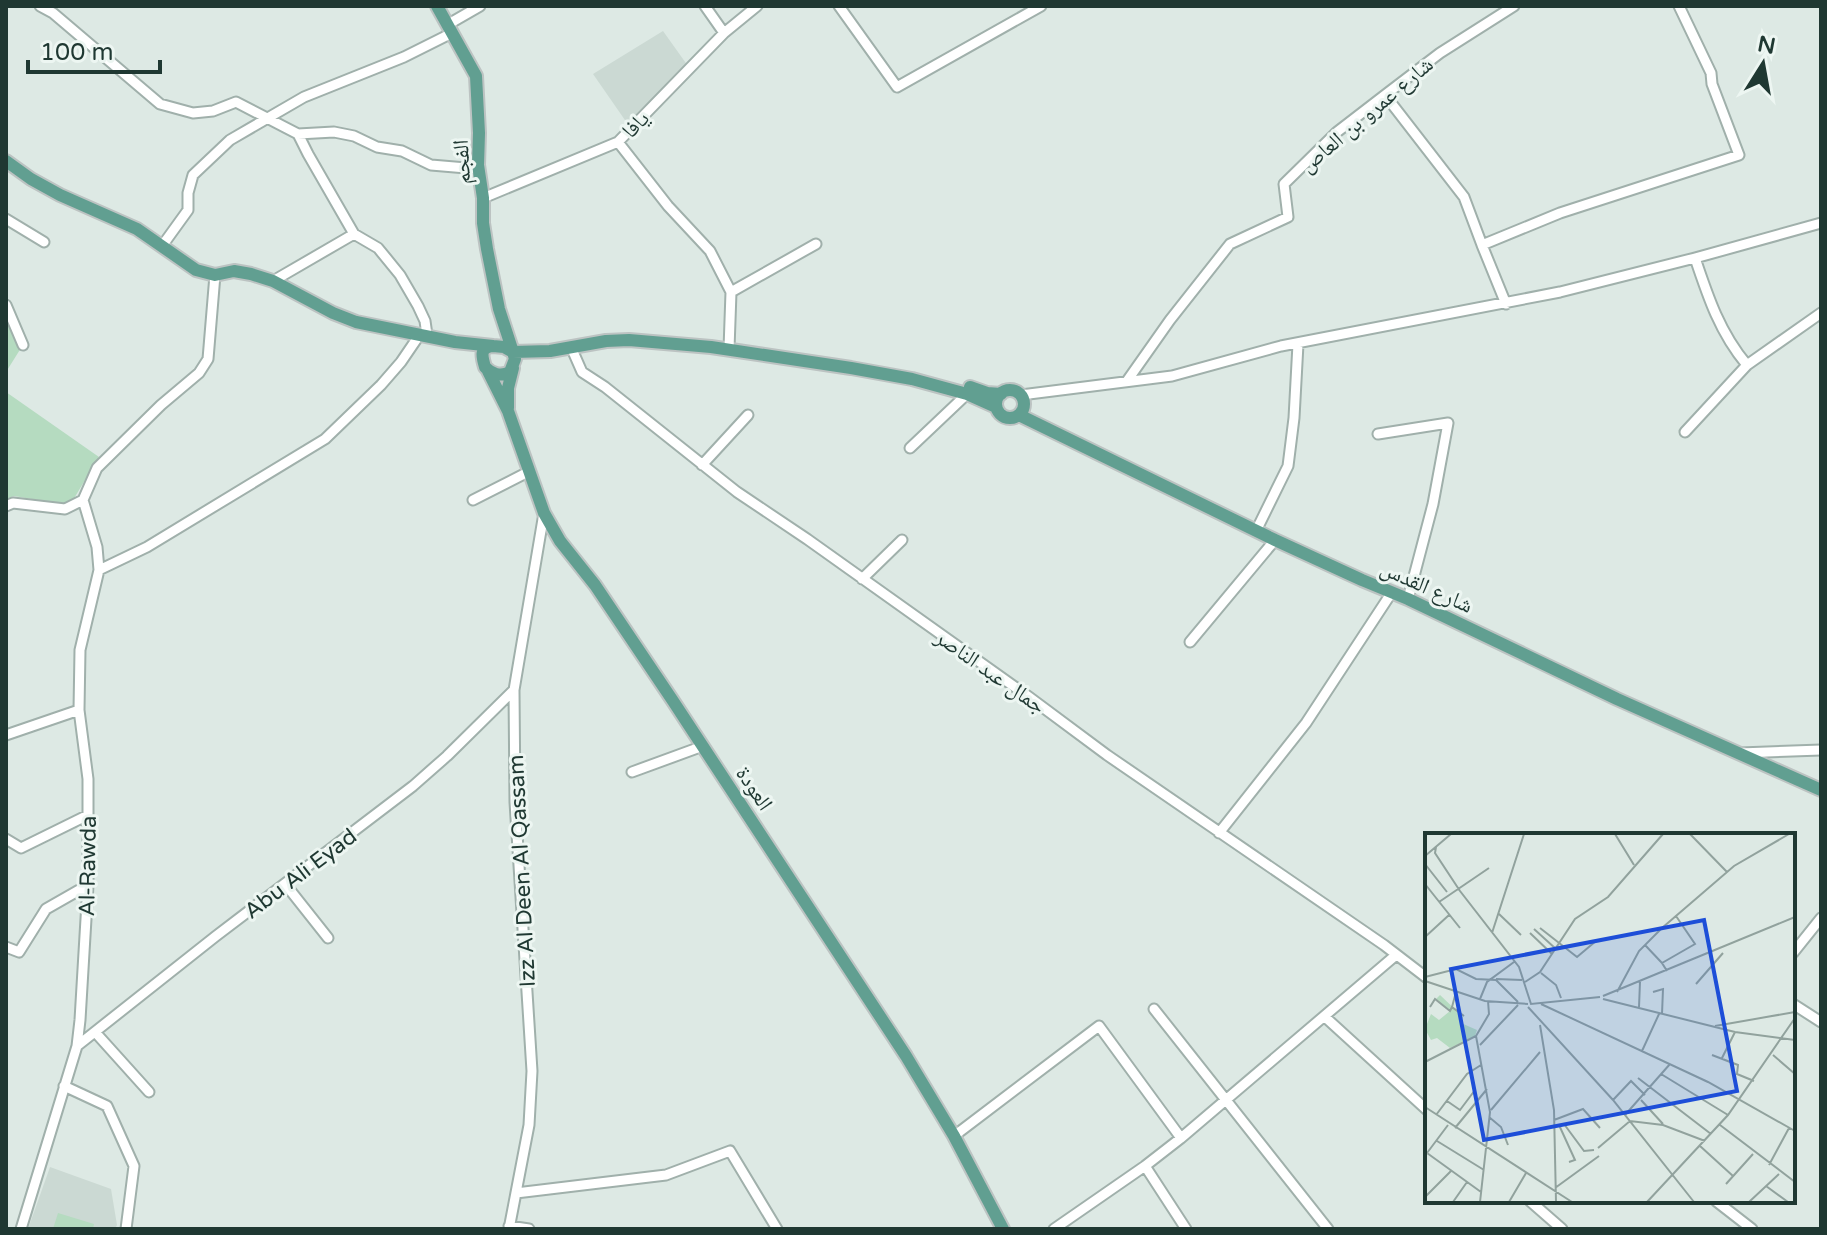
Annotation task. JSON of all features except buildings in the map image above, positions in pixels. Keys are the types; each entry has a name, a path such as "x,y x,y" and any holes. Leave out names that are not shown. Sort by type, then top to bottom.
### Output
{"main road":[{"name":"الفجم","path":"437,6 476,76 478,169 483,223 513,362"},
{"path":"6,161 50,190 137,229 196,270 215,278 234,271 251,274 273,281 356,322 455,342 504,347 513,362 510,372 502,375 486,369 469,349 455,342"},
{"path":"6,170 51,198 136,236 192,274 258,282 350,326 378,334 426,337"},
{"path":"486,369 482,360 483,350 502,341 504,324"},
{"path":"513,362 540,351 606,341 768,347 947,380 987,393 1001,394 1011,390 1021,395 1024,405 1019,415 1004,417 996,407 967,394 912,379 728,347"},
{"name":"العودة","path":"508,411 513,362"},
{"name":"العودة","path":"486,369 508,411 544,513 560,541 595,585 906,1056 954,1136 1003,1229"},
{"path":"996,407 1001,394"},
{"name":"شارع القدس","path":"1019,415 1275,540 1821,790"}],"street":[{"path":"40,6 53,13 160,104 193,113 213,111 236,102 298,134 334,132 354,136 377,147 402,151 431,165 478,169"},
{"path":"162,246 188,210 188,193 193,175 230,140 304,97 404,57 480,6"},
{"path":"705,6 724,33"},
{"name":"يافا","path":"483,198 618,142 724,33 757,6"},
{"path":"839,6 897,87 1041,6"},
{"name":"شارع عمرو بن العاص","path":"1127,381 1230,244 1288,217 1284,184 1337,132 1440,53 1514,6"},
{"path":"1482,245 1560,213 1739,155 1712,84 1711,73 1679,6"},
{"path":"1385,95 1464,197 1506,304"},
{"path":"99,570 147,547 325,439 426,337 425,321 393,264 378,248 354,234 298,134"},
{"path":"618,142 668,206 710,251 731,292 728,347"},
{"path":"6,219 44,242"},
{"path":"1021,395 1172,376 1281,346 1506,304 1695,258 1821,223"},
{"path":"273,281 354,234"},
{"path":"731,292 816,244"},
{"path":"1695,258 1719,324 1747,365"},
{"path":"6,506 13,503 65,509 83,500 97,468 206,365 215,278"},
{"path":"6,305 23,345"},
{"path":"1685,432 1747,365 1821,313"},
{"path":"1256,531 1288,466 1298,344"},
{"name":"جمال عبد الناصر","path":"571,347 582,372 737,492 1425,977"},
{"path":"910,448 967,394"},
{"path":"702,465 748,415"},
{"path":"1378,434 1448,423 1433,504 1408,599"},
{"path":"473,500 530,471"},
{"name":"Al-Rawda","path":"21,1229 77,1046 80,1020 88,885 88,779 79,710 80,650 99,570 97,547 83,500"},
{"name":"Izz Al Deen Al Qassam","path":"509,1227 529,1125 532,1071 515,802 514,690 544,513"},
{"path":"862,579 902,540"},
{"path":"1190,642 1275,540"},
{"path":"1219,833 1306,723 1392,592"},
{"name":"Abu Ali Eyad","path":"77,1046 413,786 514,690"},
{"path":"6,735 79,710"},
{"path":"632,772 703,746"},
{"path":"1739,753 1821,750"},
{"path":"6,839 21,848 88,815"},
{"path":"6,947 19,952 46,909 88,885"},
{"path":"286,885 328,938"},
{"path":"1795,950 1821,918"},
{"path":"1054,1229 1181,1138 1396,955"},
{"path":"1795,1007 1821,1022"},
{"path":"1154,1009 1328,1229"},
{"path":"1325,1017 1425,1108"},
{"path":"954,1136 1099,1026 1181,1138"},
{"path":"95,1032 149,1092"},
{"path":"64,1086 107,1106 134,1166 126,1229"},
{"path":"516,1193 666,1175 730,1151 777,1229"},
{"path":"1145,1166 1186,1229"},
{"path":"1532,1203 1562,1229"},
{"path":"1719,1203 1752,1229"},
{"path":"1544,1229 1552,1220"},
{"path":"509,1227 529,1229"}],"shaded area":[{"path":"663,31 688,66 627,123 593,74"},
{"path":"50,1167 111,1189 115,1229 28,1229"}],"green space":[{"path":"6,309 21,348 6,372"},
{"path":"6,392 99,457 73,500 61,504 14,496 6,499"},
{"path":"58,1213 94,1224 93,1229 53,1229"}]}
